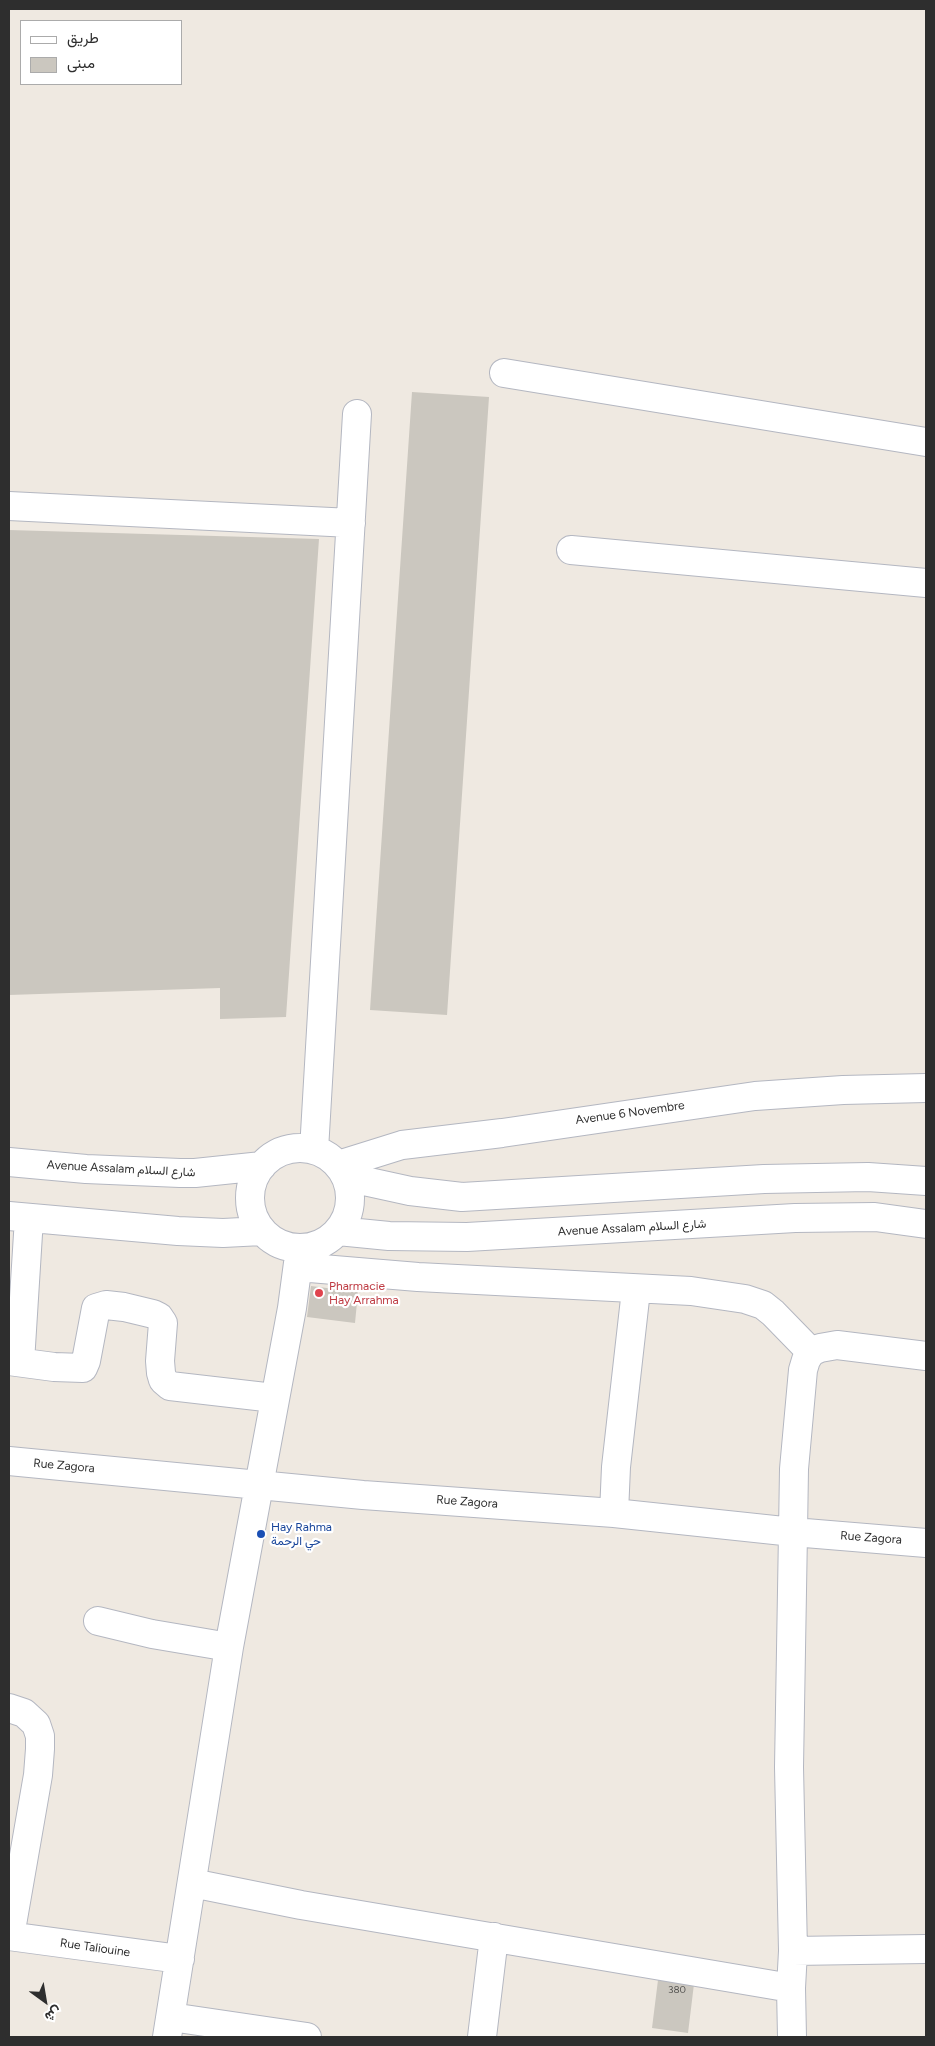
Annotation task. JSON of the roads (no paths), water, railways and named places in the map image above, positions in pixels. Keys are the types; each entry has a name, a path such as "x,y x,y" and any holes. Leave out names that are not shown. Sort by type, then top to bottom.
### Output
{"street":[{"path":"504,373 926,442"},
{"path":"314,1150 357,414"},
{"path":"9,506 351,523"},
{"path":"571,550 926,583"},
{"name":"Avenue 6 Novembre","path":"342,1171 375,1152 423,1142 502,1133 755,1096 844,1090 926,1088"},
{"path":"423,1142 402,1153 398,1165 401,1174 408,1182 426,1193"},
{"path":"307,2037 169,2027 228,1647 293,1302 299,1258 315,1246 328,1240 338,1231 346,1219 350,1205 350,1190 342,1171 327,1156 314,1150 300,1148 286,1150 272,1156 262,1166 254,1178 250,1192 253,1212 262,1232 274,1241 286,1246 299,1258 418,1277 636,1290 691,1291 745,1298 763,1305 773,1313 811,1352"},
{"name":"Avenue Assalam شارع السلام","path":"9,1162 86,1169 194,1174 262,1166"},
{"path":"342,1171 426,1193 462,1197 764,1179 868,1177 926,1181"},
{"path":"262,1232 196,1232 19,1217 14,1361 54,1367 82,1368 86,1361 96,1308 106,1305 124,1307 153,1314 159,1317 163,1323 161,1373 163,1380 170,1386 274,1398"},
{"name":"Avenue Assalam شارع السلام","path":"338,1231 389,1236 467,1238 795,1218 875,1217 926,1224"},
{"path":"614,1513 616,1467 636,1290"},
{"path":"792,2037 791,1988 793,1951 789,1767 794,1469 803,1370 811,1352 820,1348 837,1345 926,1356"},
{"name":"Rue Zagora","path":"9,1461 363,1495 614,1513 793,1532 926,1543"},
{"path":"98,1621 152,1634 228,1647"},
{"path":"9,1708 24,1713 36,1724 40,1736 40,1749 38,1775 9,1936"},
{"path":"192,1883 301,1905 791,1988"},
{"name":"Rue Taliouine","path":"9,1936 180,1959"},
{"path":"482,2037 494,1937"},
{"path":"793,1951 926,1949"}],"place":[{"name":"Pharmacie Hay Arrahma","path":"319,1293"},
{"name":"Hay Rahma حي الرحمة","path":"261,1534"}]}
